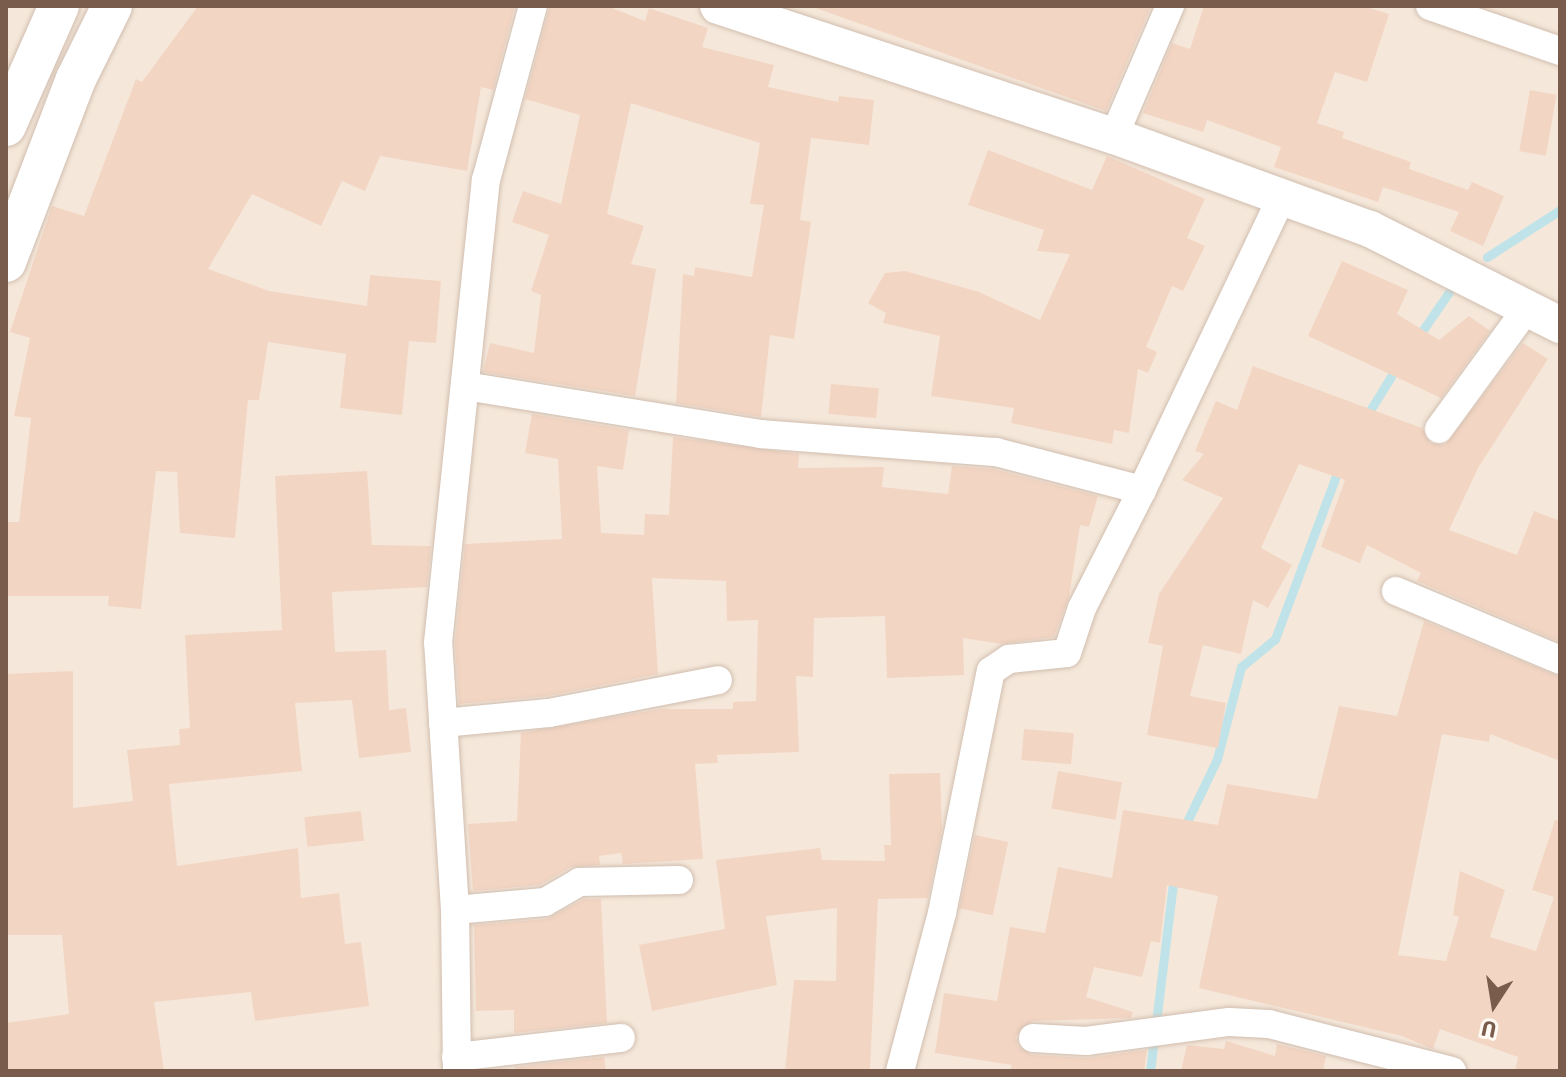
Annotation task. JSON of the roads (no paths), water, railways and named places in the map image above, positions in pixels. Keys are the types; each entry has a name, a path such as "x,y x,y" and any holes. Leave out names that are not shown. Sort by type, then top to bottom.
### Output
{"main road":[{"path":"6,126 59,6"},
{"path":"6,262 76,79 112,6"}],"street":[{"path":"533,6 486,180 438,643 455,910 456,1064 621,1038"},
{"path":"718,6 1114,136 1282,197 1451,265 1560,325"},
{"path":"1114,136 1170,6"},
{"path":"1430,6 1560,51"},
{"path":"900,1071 942,913 991,671 1009,659 1067,653 1082,608 1282,197"},
{"path":"1439,429 1528,307"},
{"path":"465,386 761,434 996,452 1142,490"},
{"path":"1396,591 1560,660"},
{"path":"443,723 549,713 718,680"},
{"path":"455,910 545,902 579,882 679,880"},
{"path":"1033,1038 1086,1041 1229,1022 1269,1024 1452,1071"}],"waterway":[{"path":"1487,257 1560,210"},
{"path":"1416,340 1449,292"},
{"path":"1366,417 1398,365"},
{"path":"1183,830 1217,759 1241,667 1275,639 1340,465"},
{"path":"1150,1071 1174,876"}]}
